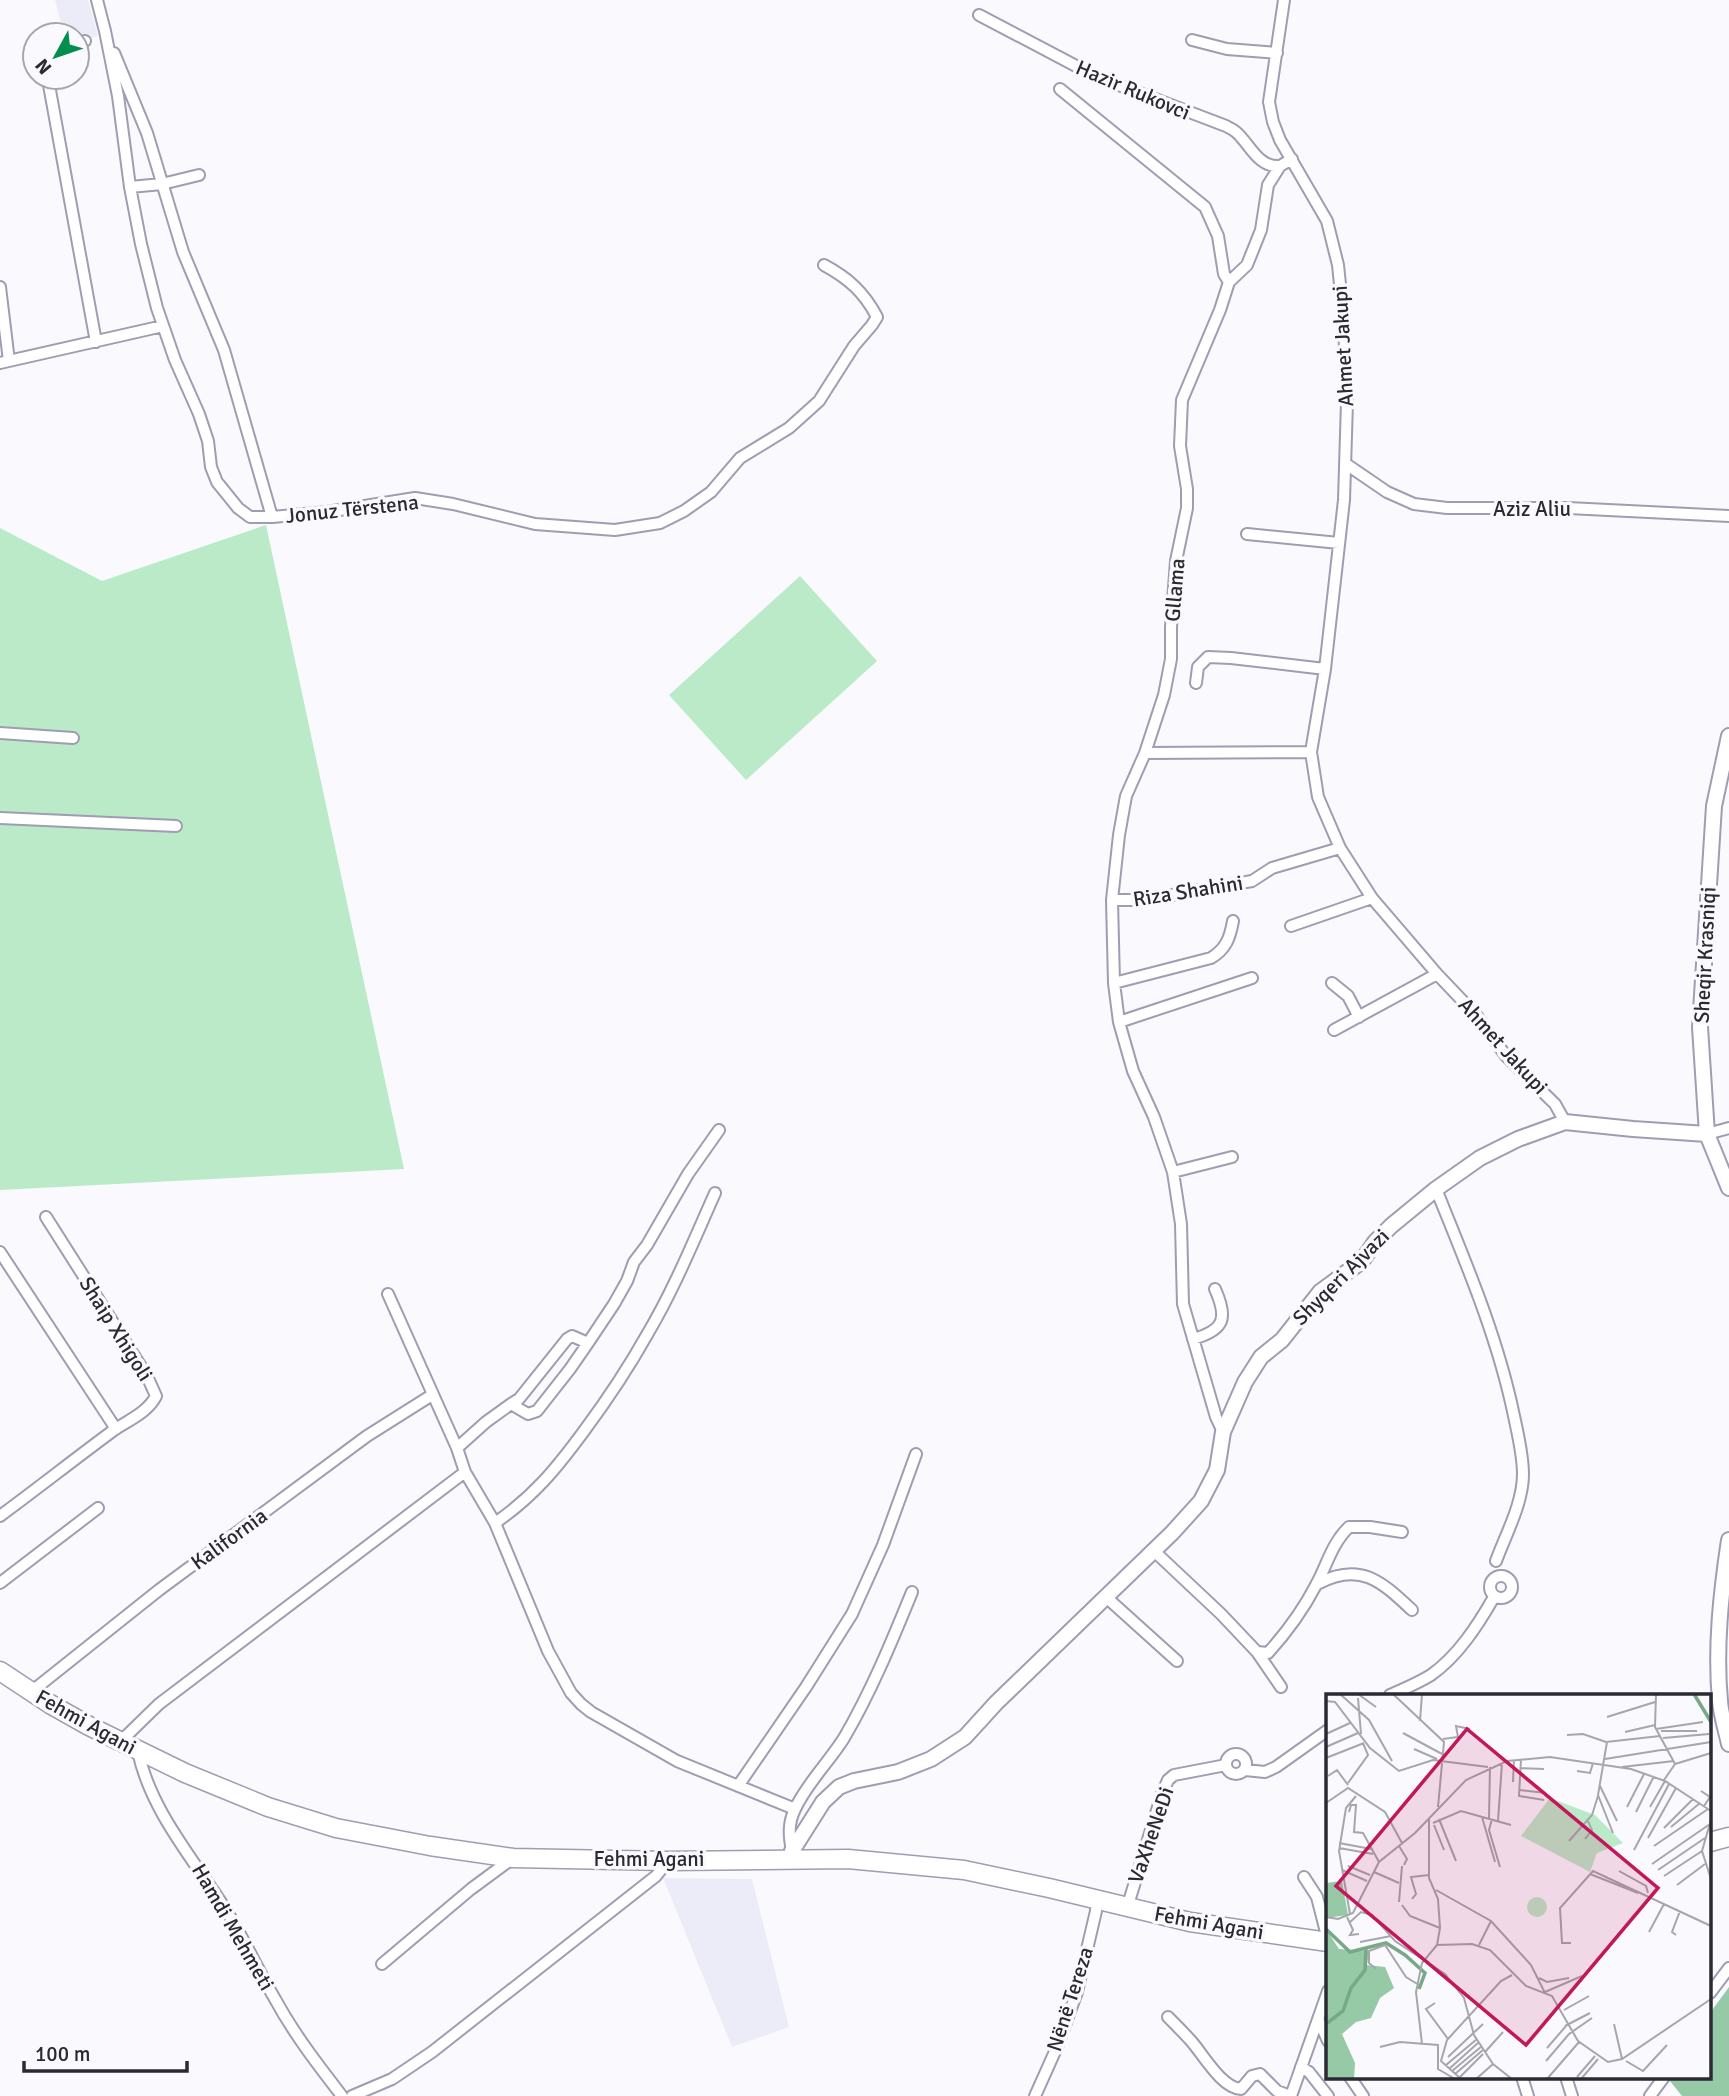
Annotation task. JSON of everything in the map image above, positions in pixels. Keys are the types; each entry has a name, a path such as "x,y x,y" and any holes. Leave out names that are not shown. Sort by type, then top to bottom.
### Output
{"main road":[{"name":"Fehmi Agani","path":"0,1671 31,1692 120,1742 185,1773 268,1807 336,1828 513,1858 667,1861 791,1855 964,1870 1190,1922 1326,1941"},
{"path":"1712,1841 1729,1837"}],"street":[{"name":"Jonuz Tërstena","path":"97,0 118,96 130,187 141,244 163,327 199,414 217,482 237,508 250,517 327,512 415,498 453,504 535,524 615,530 660,523 684,511 711,492 740,458 789,428 819,401 854,346 872,325 877,317 864,296 844,276 824,265"},
{"name":"Ahmet Jakupi","path":"1284,0 1269,102 1276,131 1327,221 1338,265 1347,402 1344,500 1325,669 1311,752 1318,797 1340,848 1372,898 1476,1015 1506,1056 1555,1104 1566,1122"},
{"name":"Hazir Rukovci","path":"979,15 1094,76 1226,126 1236,132 1262,162 1280,166"},
{"path":"105,31 147,133 184,252 223,350 272,517"},
{"path":"1192,40 1227,48 1277,52"},
{"path":"1060,89 1205,207 1218,236 1224,274 1229,282"},
{"path":"50,91 96,342"},
{"path":"1280,166 1292,159"},
{"name":"Gllama","path":"1223,1433 1183,1304 1181,1224 1173,1172 1154,1117 1133,1071 1119,1022 1114,984 1112,901 1126,796 1145,753 1164,695 1171,659 1176,561 1187,508 1187,489 1180,446 1182,400 1229,282 1247,265 1261,230 1268,185 1280,166"},
{"path":"130,187 162,184 199,175"},
{"path":"0,287 5,362 163,327"},
{"name":"Aziz Aliu","path":"1346,464 1387,492 1414,504 1447,508 1567,509 1729,516"},
{"path":"1247,534 1339,542"},
{"path":"1196,683 1198,667 1208,657 1325,669"},
{"path":"0,733 73,738"},
{"name":"Sheqir Krasniqi","path":"1729,736 1714,806 1700,1027 1707,1134 1729,1188"},
{"path":"1145,753 1311,752"},
{"path":"0,818 176,826"},
{"name":"Riza Shahini","path":"1112,901 1144,900 1252,881 1272,868 1340,848"},
{"path":"1291,926 1372,898"},
{"path":"1114,984 1221,952 1230,938 1233,921"},
{"path":"1334,1030 1437,974"},
{"path":"1119,1022 1252,978"},
{"path":"1332,983 1348,996 1359,1017"},
{"name":"Shyqeri Ajvazi","path":"791,1855 823,1802 839,1787 898,1772 931,1759 965,1737 996,1703 1154,1551 1201,1501 1217,1470 1223,1433 1245,1382 1261,1357 1282,1340 1320,1292 1362,1261 1375,1242 1391,1226 1436,1189 1480,1158 1518,1139 1566,1122 1707,1134"},
{"path":"1707,1134 1729,1128"},
{"path":"512,1404 528,1414 537,1411 614,1304 627,1282 634,1262 719,1129"},
{"path":"1173,1172 1232,1157"},
{"path":"1436,1189 1482,1309 1508,1387 1521,1451 1523,1477 1519,1497 1496,1561"},
{"path":"495,1523 520,1506 551,1475 606,1402 649,1333 715,1193"},
{"name":"Shaip Xhigoli","path":"0,1516 145,1410 156,1396 147,1376 46,1217"},
{"path":"0,1252 116,1429"},
{"path":"1193,1339 1217,1328 1223,1318 1215,1289"},
{"path":"388,1294 457,1448 465,1472 495,1523 548,1651 570,1693 592,1712 677,1761 795,1809"},
{"path":"457,1448 486,1422 519,1399 567,1339 572,1336 588,1343"},
{"name":"Kalifornia","path":"31,1692 159,1590 367,1436 432,1395"},
{"path":"738,1786 852,1614 883,1545 916,1454"},
{"path":"120,1742 159,1704 465,1472"},
{"path":"0,1583 98,1508"},
{"path":"1257,1652 1268,1653 1289,1630 1317,1584 1339,1536 1349,1527 1402,1532"},
{"path":"1729,1540 1717,1658 1720,1704 1729,1744"},
{"path":"1154,1551 1257,1652 1281,1687"},
{"path":"1317,1584 1330,1577 1351,1573 1369,1577 1394,1593 1412,1610"},
{"path":"791,1855 789,1828 795,1809 857,1715 912,1592"},
{"path":"1106,1597 1177,1661"},
{"path":"1392,1694 1424,1678 1449,1660 1466,1640 1494,1597"},
{"name":"VaXheNeDi","path":"1245,1770 1257,1772 1276,1767 1326,1731"},
{"name":"Hamdi Mehmeti","path":"138,1751 142,1769 164,1816 228,1912 305,2048 342,2096"},
{"name":"VaXheNeDi","path":"1233,1754 1240,1754 1246,1760 1245,1770 1241,1774 1234,1774 1226,1765 1228,1757 1233,1754"},
{"name":"VaXheNeDi","path":"1127,1908 1168,1780 1181,1773 1226,1765"},
{"path":"382,1964 471,1889 513,1858"},
{"path":"352,2096 392,2079 432,2052 656,1875 667,1861"},
{"name":"Fehmi Agani","path":"1304,1877 1317,1897 1326,1933"},
{"name":"Nënë Tereza","path":"1035,2096 1077,1992 1097,1899"},
{"path":"1712,1990 1729,1968"},
{"path":"1168,2017 1233,2089 1241,2089 1252,2076 1260,2074 1277,2091 1290,2096 1326,1998"},
{"path":"1319,2021 1326,2037"},
{"path":"1301,2067 1309,2072 1328,2096"},
{"path":"1351,2078 1363,2096"},
{"path":"1522,2078 1528,2096"},
{"path":"1566,2078 1572,2096"},
{"path":"1650,2096 1663,2078"}],"shaded area":[{"path":"55,0 88,0 98,36 91,39 91,21 60,21"},
{"path":"663,1878 752,1879 789,2027 732,2047"}],"green space":[{"path":"266,525 404,1169 0,1190 0,528 102,581"},
{"path":"800,576 877,661 746,780 669,695"},
{"path":"1729,1987 1729,2096 1682,2096 1670,2081 1672,2078 1712,2078 1712,2010"}]}
